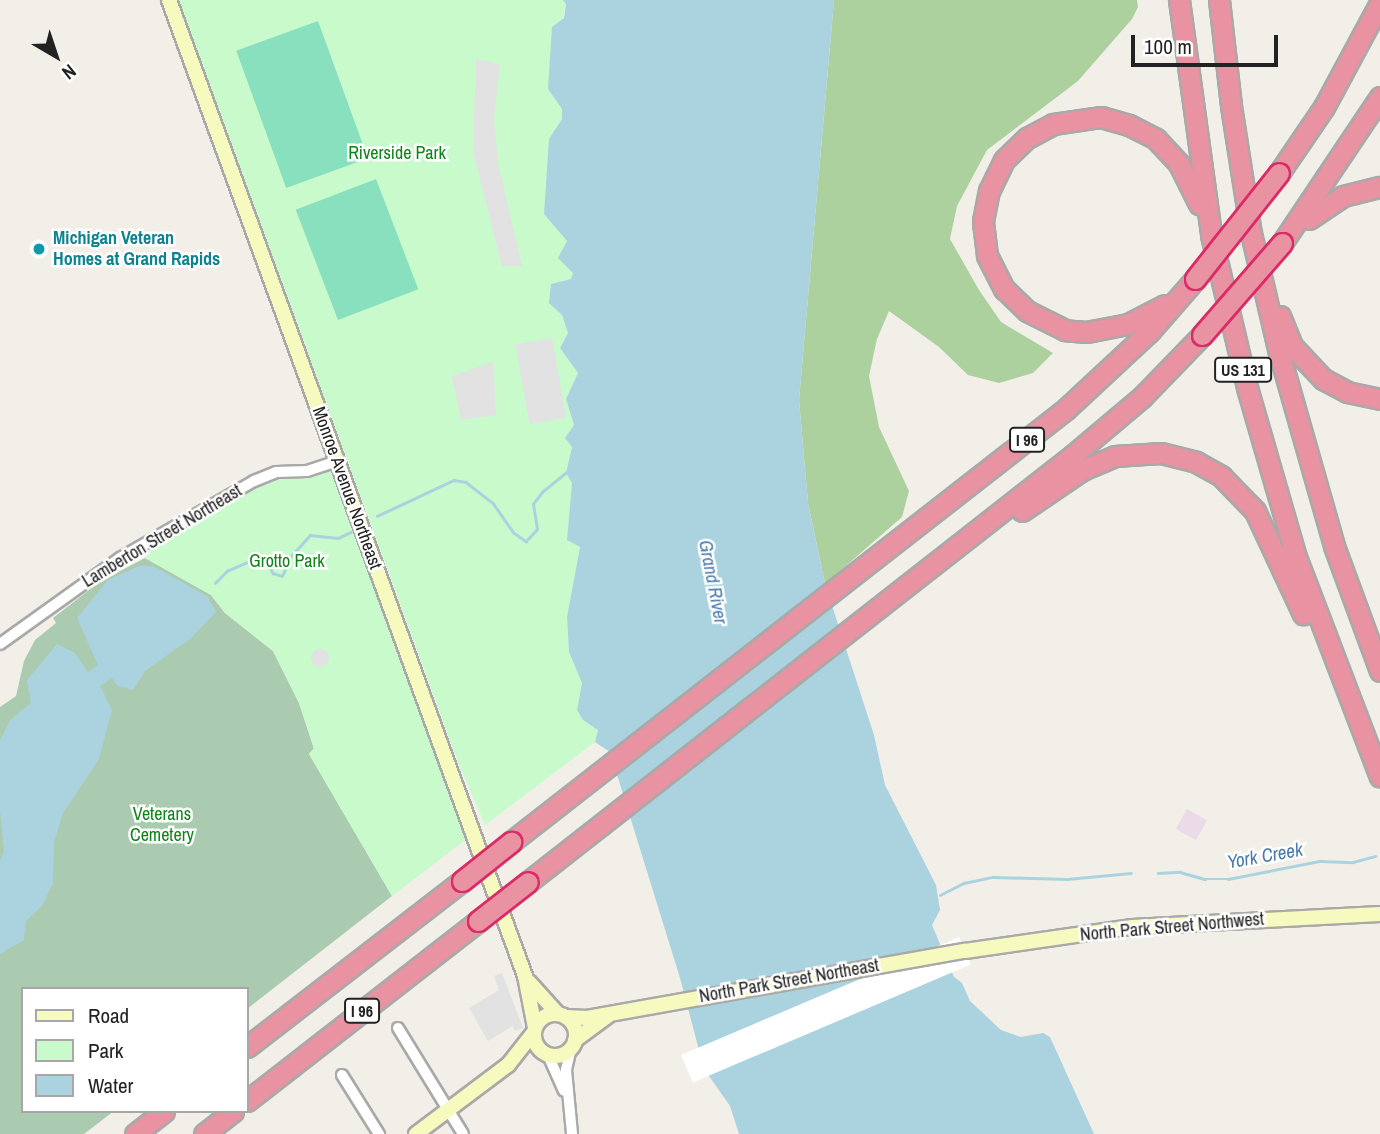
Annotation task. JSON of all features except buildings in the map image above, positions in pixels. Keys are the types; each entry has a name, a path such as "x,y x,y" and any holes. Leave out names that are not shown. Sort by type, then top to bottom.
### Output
{"highway":[{"name":"US 131","path":"1179,0 1212,235 1268,467 1296,557 1380,778"},
{"name":"US 131","path":"1219,0 1231,106 1251,233 1304,448 1334,547 1380,671"},
{"name":"I 96","path":"248,1047 1066,409 1149,332 1279,173 1324,107 1380,3"},
{"name":"I 96","path":"248,1100 870,616 1104,430 1202,335 1282,243 1380,97"},
{"path":"1190,284 1155,312 1128,324 1086,332 1065,330 1046,323 1004,289 987,255 983,221 989,191 1004,160 1027,138 1053,124 1101,117 1129,125 1156,139 1179,164 1212,235"},
{"path":"1282,243 1333,200 1353,191 1380,187"},
{"path":"1251,233 1284,328 1299,356 1329,384 1354,394 1380,399"},
{"path":"923,573 969,548 1071,477 1105,459 1125,454 1161,453 1196,462 1221,475 1255,511 1276,551 1324,663 1359,727"},
{"path":"135,1134 161,1113"},
{"path":"204,1134 230,1113"}],"main road":[{"name":"Monroe Avenue Northeast","path":"169,0 525,975 534,1030"},
{"name":"North Park Street Northwest","path":"965,951 1132,927 1380,914"},
{"name":"North Park Street Northeast","path":"562,1016 587,1018 965,951"},
{"name":"Monroe Avenue Northeast","path":"525,975 545,1003 562,1016"},
{"name":"North Park Street Northeast","path":"573,1044 613,1012"},
{"path":"416,1134 508,1065 541,1018 562,1016 574,1028 573,1044 560,1055 546,1055 508,1065"},
{"path":"534,1030 536,1044 546,1055"}],"street":[{"name":"Lamberton Street Northeast","path":"0,644 120,558 266,475 307,471 338,461"},
{"path":"398,1028 463,1134"},
{"path":"572,1134 566,1070 573,1044"},
{"path":"546,1055 568,1099"},
{"path":"342,1075 379,1134"}],"shaded area":[{"path":"476,59 500,64 494,119 498,163 522,266 502,266 473,152"},
{"path":"552,338 566,418 530,424 516,344"},
{"path":"493,362 496,415 461,420 452,376"},
{"path":"316,649 324,649 329,658 327,665 316,667 311,662 311,654"},
{"path":"1187,809 1207,820 1196,840 1176,829"},
{"path":"502,973 523,1028 515,1031 513,1026 488,1041 469,1008 499,990 494,976"}],"green space":[{"name":"Riverside Park","path":"179,0 563,0 566,3 548,89 562,109 562,119 549,139 573,273 562,315 568,333 560,348 578,373 566,399 574,425 566,437 572,447 566,473 572,483 567,540 580,547 567,617 569,652 582,683 577,710 583,720 598,730 595,742 485,825 458,762"},
{"path":"834,0 1137,0 1138,7 1132,19 1078,81 987,150 957,206 950,239 979,290 1001,322 1053,353 1033,373 999,383 968,375 939,347 889,311 877,339 869,376 879,427 909,491 902,517 825,584 808,503 799,400"},
{"path":"318,21 368,158 286,188 236,51"},
{"path":"376,179 418,289 338,320 296,210"},
{"name":"Grotto Park","path":"330,470 343,498 347,499 468,838 392,896 309,754 314,748 299,703 273,651 225,613 211,595 145,558 159,541 272,478 305,477"},
{"name":"Veterans Cemetery","path":"145,558 211,595 225,613 273,651 299,703 314,749 309,754 392,896 248,1008 248,987 21,987 21,1113 111,1113 84,1134 0,1134 0,707 16,696 24,661 35,640 56,623 53,618 101,581"}],"water":[{"name":"Grand River","path":"563,0 834,0 799,400 808,503 825,584 874,735 885,785 936,885 940,910 932,925 954,977 962,983 970,1001 1001,1030 1021,1037 1043,1033 1050,1037 1094,1134 739,1134 730,1106 704,1069 680,978 610,752 595,742 598,730 583,720 577,710 582,683 569,652 567,617 580,547 567,540 572,483 566,473 572,447 565,438 574,425 566,399 578,373 560,348 568,333 562,315 549,303 551,284 571,279 573,273 558,258 567,241 544,214 549,139 562,119 562,109 548,89 552,27 564,18 566,4"},
{"path":"139,566 153,566 207,596 216,612 190,639 145,671 133,690 118,686 112,678 100,686 112,710 99,759 63,813 54,842 53,883 42,906 26,921 24,940 0,954 0,861 4,851 0,811 0,740 11,719 31,703 27,680 57,644 75,653 88,672 98,665 77,618 108,580"}],"pier":[{"path":"959,937 971,965 693,1083 681,1055"}],"waterway":[{"path":"377,516 454,480 466,482 493,503 513,532 526,541 537,529 533,504 542,492 567,472"},
{"path":"215,583 227,571 254,559 266,560 273,573 282,576 292,555 310,535 338,538 351,532"},
{"name":"York Creek","path":"1158,873 1180,872 1205,879 1228,879 1320,861 1353,862 1375,856"},
{"name":"York Creek","path":"940,895 964,883 993,877 1067,879 1131,873"}],"place":[{"name":"Michigan Veteran Homes at Grand Rapids","path":"39,249"}]}
